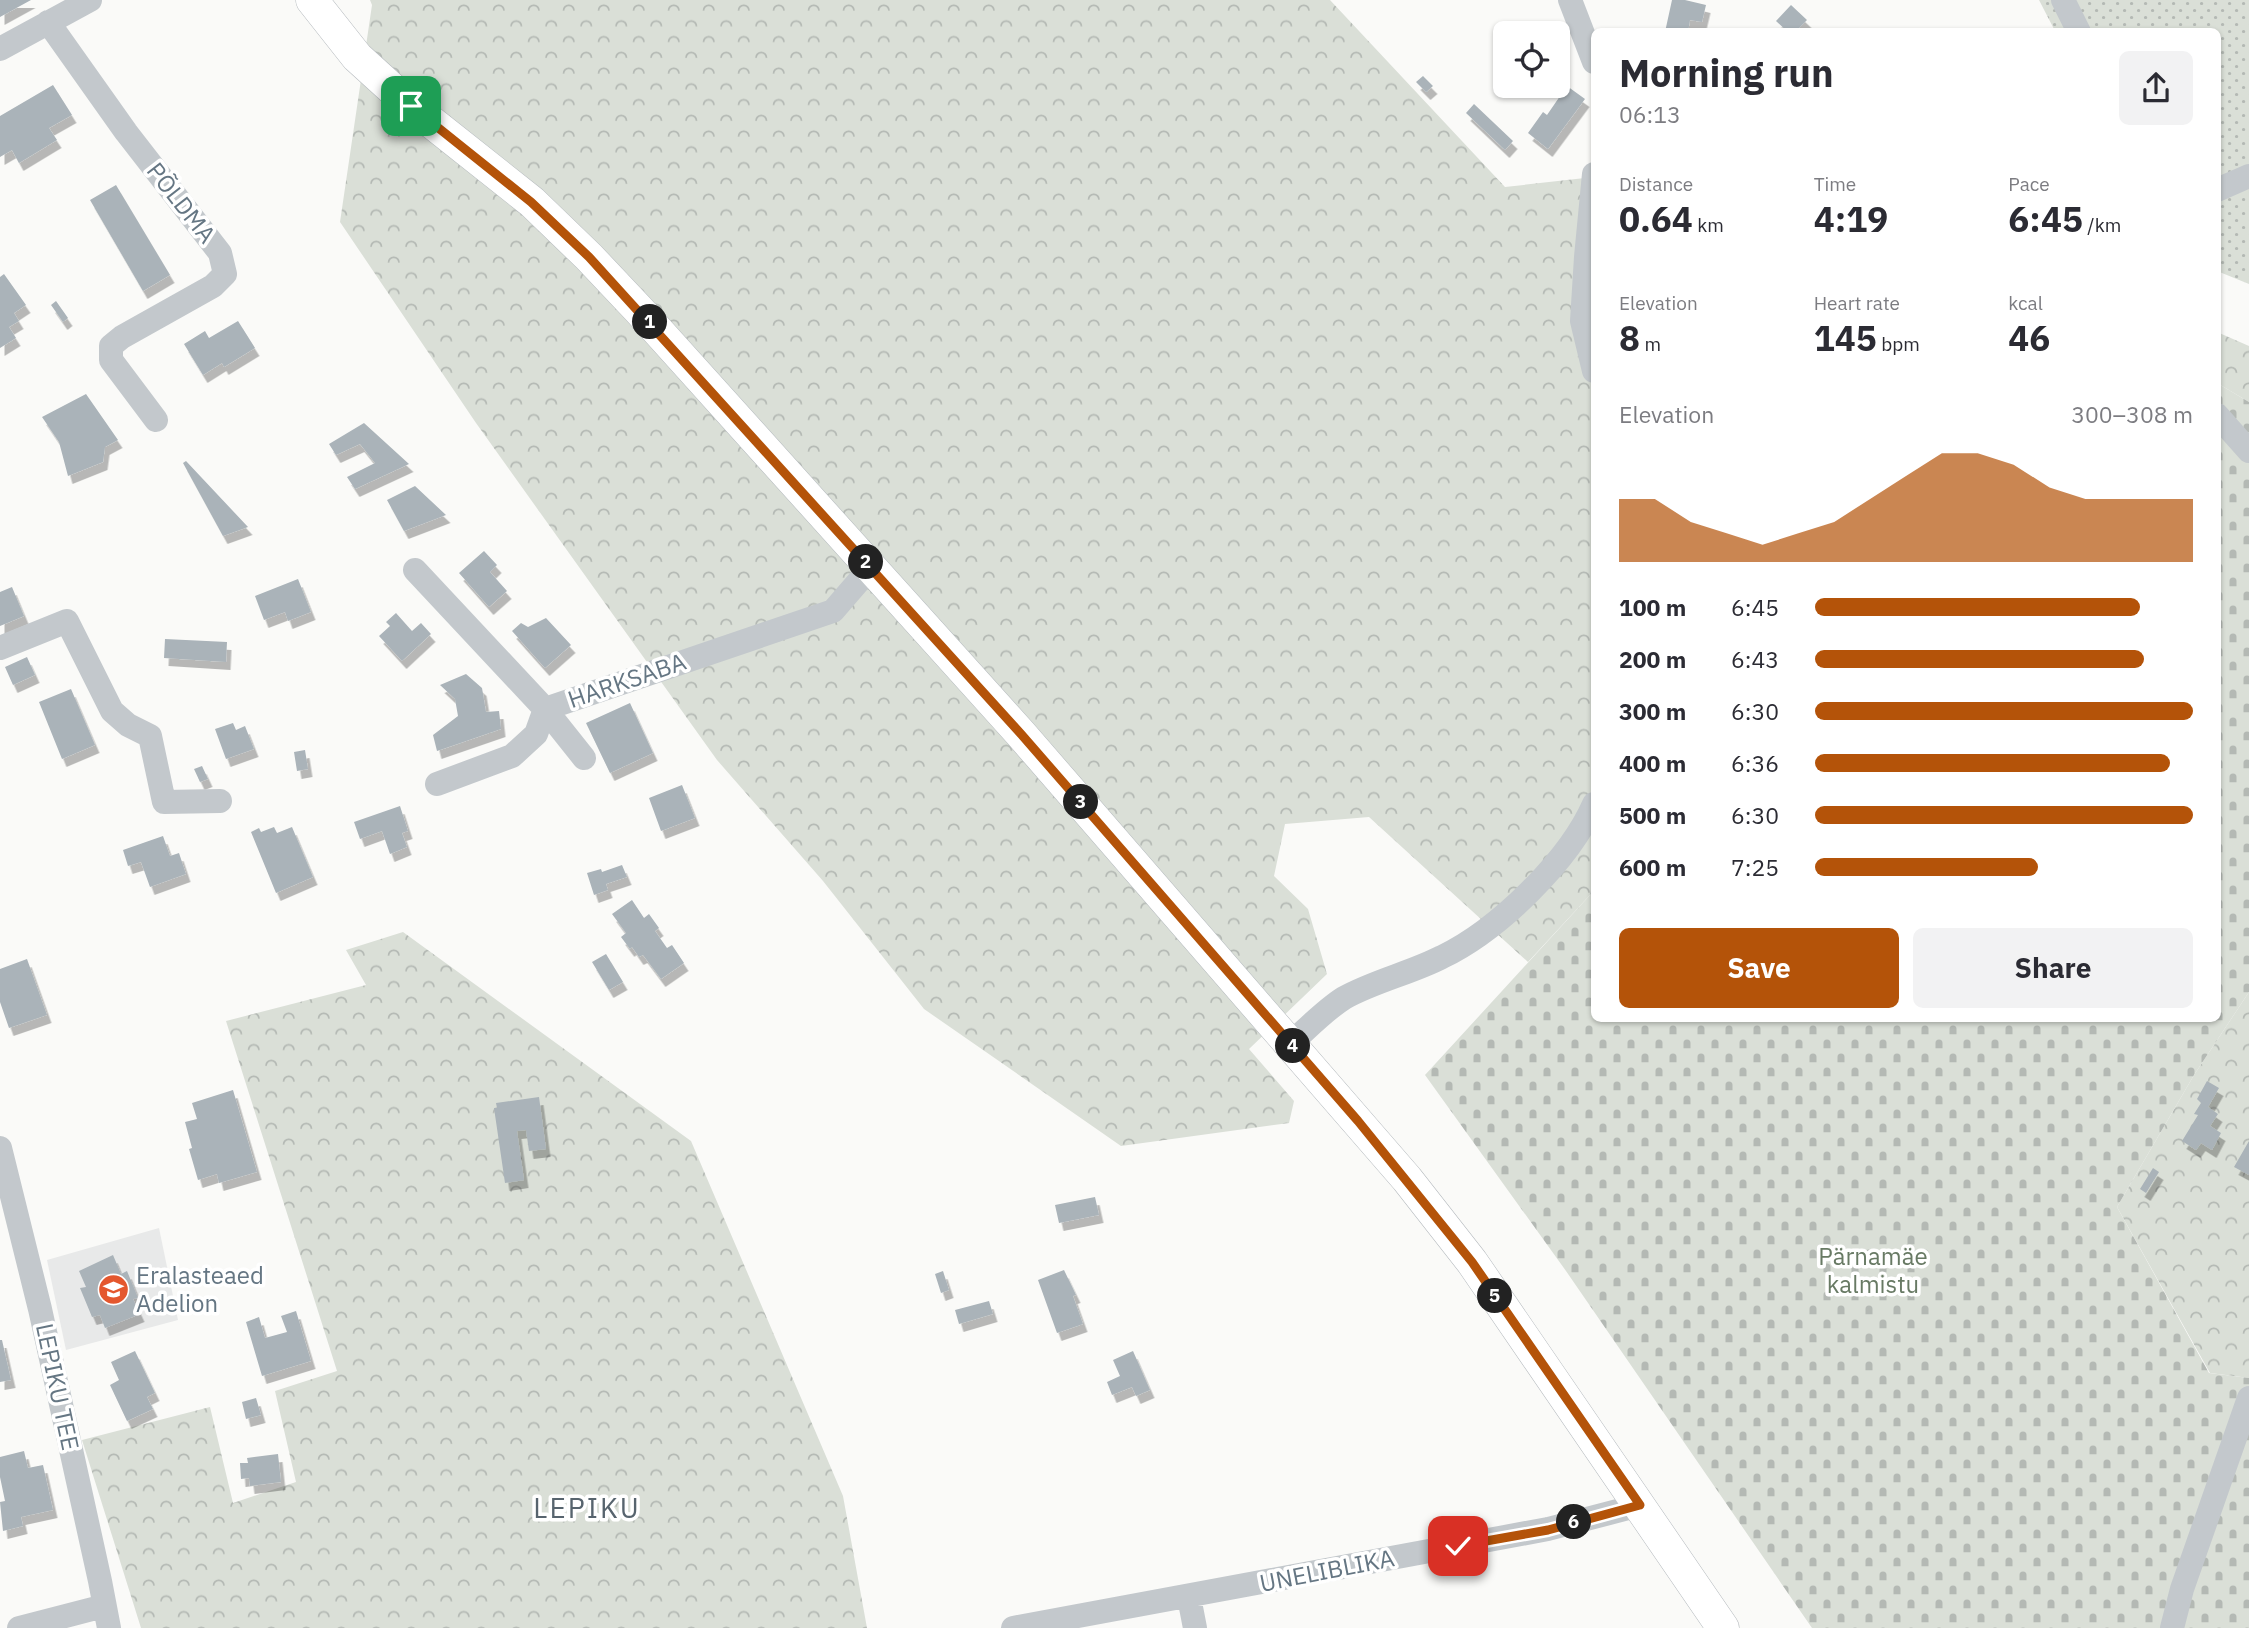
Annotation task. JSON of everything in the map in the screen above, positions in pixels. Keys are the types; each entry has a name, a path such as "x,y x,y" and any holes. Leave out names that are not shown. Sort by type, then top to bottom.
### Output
{"main road":[{"path":"312,0 358,57 411,106 531,202 589,257 1021,734 1291,1043 1407,1179 1472,1262 1723,1628"}],"street":[{"path":"0,49 90,0"},
{"path":"1570,0 1591,54"},
{"path":"2063,0 2077,28"},
{"name":"PÕLDMA","path":"48,22 126,132 220,253 225,274 213,286 121,337 111,346 111,360 156,420"},
{"path":"2221,188 2249,176"},
{"path":"1591,205 1582,321 1591,358"},
{"path":"2221,420 2249,451"},
{"name":"HARKSABA","path":"415,570 545,709 834,611 871,567"},
{"path":"0,648 67,621 112,710 128,725 150,736 164,802 220,801"},
{"path":"545,709 584,758"},
{"path":"437,784 512,756 536,734 545,709"},
{"path":"1291,1043 1343,999 1442,957 1497,923 1529,892 1577,836 1591,810"},
{"name":"LEPIKU TEE","path":"0,1148 40,1309 106,1617"},
{"path":"2172,1628 2182,1590 2249,1398"},
{"name":"UNELIBLIKA","path":"1013,1628 1548,1530 1640,1505"},
{"path":"1189,1597 1195,1628"},
{"path":"19,1628 106,1617"}],"shaded area":[{"name":"Eralasteaed Adelion","path":"159,1228 178,1320 66,1350 47,1260"}],"green space":[{"path":"370,0 1330,0 1505,187 1591,177 1590,895 1528,962 1369,817 1285,824 1274,876 1308,909 1327,974 1249,1049 1294,1101 1289,1123 1121,1146 924,1009 823,881 717,760 476,423 340,222 372,5"},
{"path":"2039,0 2249,0 2249,284 2221,273 2221,28 2053,28"},
{"path":"2221,334 2249,346 2249,402 2221,385"},
{"name":"Pärnamäe kalmistu","path":"2221,385 2249,402 2249,992 2194,1075 2117,1207 2209,1373 2249,1378 2249,1628 1812,1628 1566,1271 1425,1075 1590,895 1591,890 1591,1022 2221,1022"},
{"path":"403,932 691,1141 843,1496 867,1628 141,1628 82,1440 210,1407 233,1503 296,1482 275,1391 337,1371 226,1021 366,985 346,950"},
{"path":"2249,992 2249,1378 2210,1373 2117,1207 2194,1075"}],"building":[{"path":"0,0 31,0 0,17"},
{"path":"1672,0 1706,5 1702,22 1690,20 1689,28 1666,28"},
{"path":"1791,5 1807,20 1799,28 1784,28 1776,21"},
{"path":"1423,76 1433,86 1426,92 1416,82"},
{"path":"53,85 72,115 49,128 57,140 19,163 12,150 0,157 0,116"},
{"path":"1570,88 1585,99 1548,149 1528,133 1543,112 1547,115 1559,98 1570,98"},
{"path":"1474,104 1513,141 1505,150 1466,113"},
{"path":"116,185 170,275 143,291 90,200"},
{"path":"4,274 26,305 14,313 19,321 9,327 16,338 0,348 0,277"},
{"path":"56,301 68,318 63,322 51,305"},
{"path":"238,321 255,348 224,367 222,363 203,375 184,344 205,331 209,338"},
{"path":"86,394 118,440 105,447 103,462 68,476 59,442 42,417"},
{"path":"364,423 409,464 355,489 347,477 375,463 360,444 336,455 329,444"},
{"path":"186,461 248,527 223,536 183,463"},
{"path":"415,486 446,515 404,531 387,500"},
{"path":"484,551 497,565 490,572 507,591 489,607 459,573"},
{"path":"298,579 311,612 288,621 285,612 264,620 255,596"},
{"path":"12,587 24,616 0,626 0,592"},
{"path":"396,613 412,631 421,623 431,634 402,661 379,636 390,626 386,622"},
{"path":"546,618 571,645 545,668 512,631 521,623 528,627"},
{"path":"165,639 227,642 226,662 164,658"},
{"path":"27,657 35,675 13,685 5,667"},
{"path":"466,674 482,688 486,712 499,711 501,729 437,751 433,735 458,716 455,699 440,685"},
{"path":"71,689 95,745 62,759 39,702"},
{"path":"630,703 653,753 610,773 586,723"},
{"path":"233,723 236,730 245,726 254,749 226,759 215,729"},
{"path":"305,750 308,769 297,771 294,752"},
{"path":"202,766 208,779 200,782 194,769"},
{"path":"682,785 695,818 661,831 649,798"},
{"path":"400,806 408,831 402,833 407,847 390,854 382,831 360,839 354,822"},
{"path":"274,827 277,833 292,827 313,877 276,893 251,832 259,828 261,832"},
{"path":"163,836 170,856 179,853 186,874 150,887 141,862 128,866 123,850"},
{"path":"622,865 627,877 606,884 608,890 594,895 587,873 601,869 602,872"},
{"path":"632,900 644,918 649,914 659,928 655,931 667,948 672,945 684,963 661,979 643,955 639,957 632,947 630,949 621,937 626,933 612,914"},
{"path":"606,954 623,982 609,990 592,962"},
{"path":"27,959 47,1015 9,1028 0,1002 0,969"},
{"path":"2207,1081 2219,1088 2208,1107 2218,1114 2210,1126 2221,1133 2212,1150 2201,1143 2196,1150 2182,1141 2198,1115 2194,1114 2201,1103 2197,1099"},
{"path":"233,1090 257,1172 219,1183 217,1174 198,1180 185,1122 197,1119 192,1103"},
{"path":"539,1097 546,1149 529,1151 526,1130 517,1131 524,1180 505,1183 494,1108 497,1108 496,1103"},
{"path":"2249,1141 2249,1175 2234,1167"},
{"path":"2153,1168 2159,1172 2146,1193 2140,1189"},
{"path":"1095,1197 1099,1215 1059,1223 1055,1205"},
{"path":"113,1255 121,1274 127,1271 138,1298 133,1299 140,1314 105,1328 100,1315 92,1317 80,1288 86,1287 79,1271"},
{"path":"1064,1270 1076,1295 1073,1296 1083,1324 1057,1333 1038,1280"},
{"path":"943,1271 949,1290 941,1293 935,1274"},
{"path":"989,1301 993,1314 959,1324 955,1310"},
{"path":"296,1311 311,1361 262,1376 246,1322 259,1317 265,1338 287,1332 281,1316"},
{"path":"0,1340 11,1380 0,1382"},
{"path":"135,1351 155,1393 147,1397 153,1409 127,1421 110,1385 119,1380 111,1362"},
{"path":"1133,1351 1150,1390 1136,1396 1132,1387 1112,1395 1107,1382 1120,1376 1113,1360"},
{"path":"256,1398 261,1415 246,1419 242,1402"},
{"path":"24,1451 28,1468 43,1465 53,1510 21,1517 23,1526 3,1531 0,1502 5,1501 0,1477 0,1457"},
{"path":"278,1454 281,1482 250,1486 249,1478 241,1479 240,1463 248,1463 247,1458"}],"place":[{"name":"Eralasteaed Adelion","path":"113,1290"}],"district":[{"name":"LEPIKU","path":"587,1508"}],"route":[{"path":"411,106 531,202 589,257 1021,734 1407,1179 1472,1262 1640,1505 1548,1530 1458,1546"}]}
